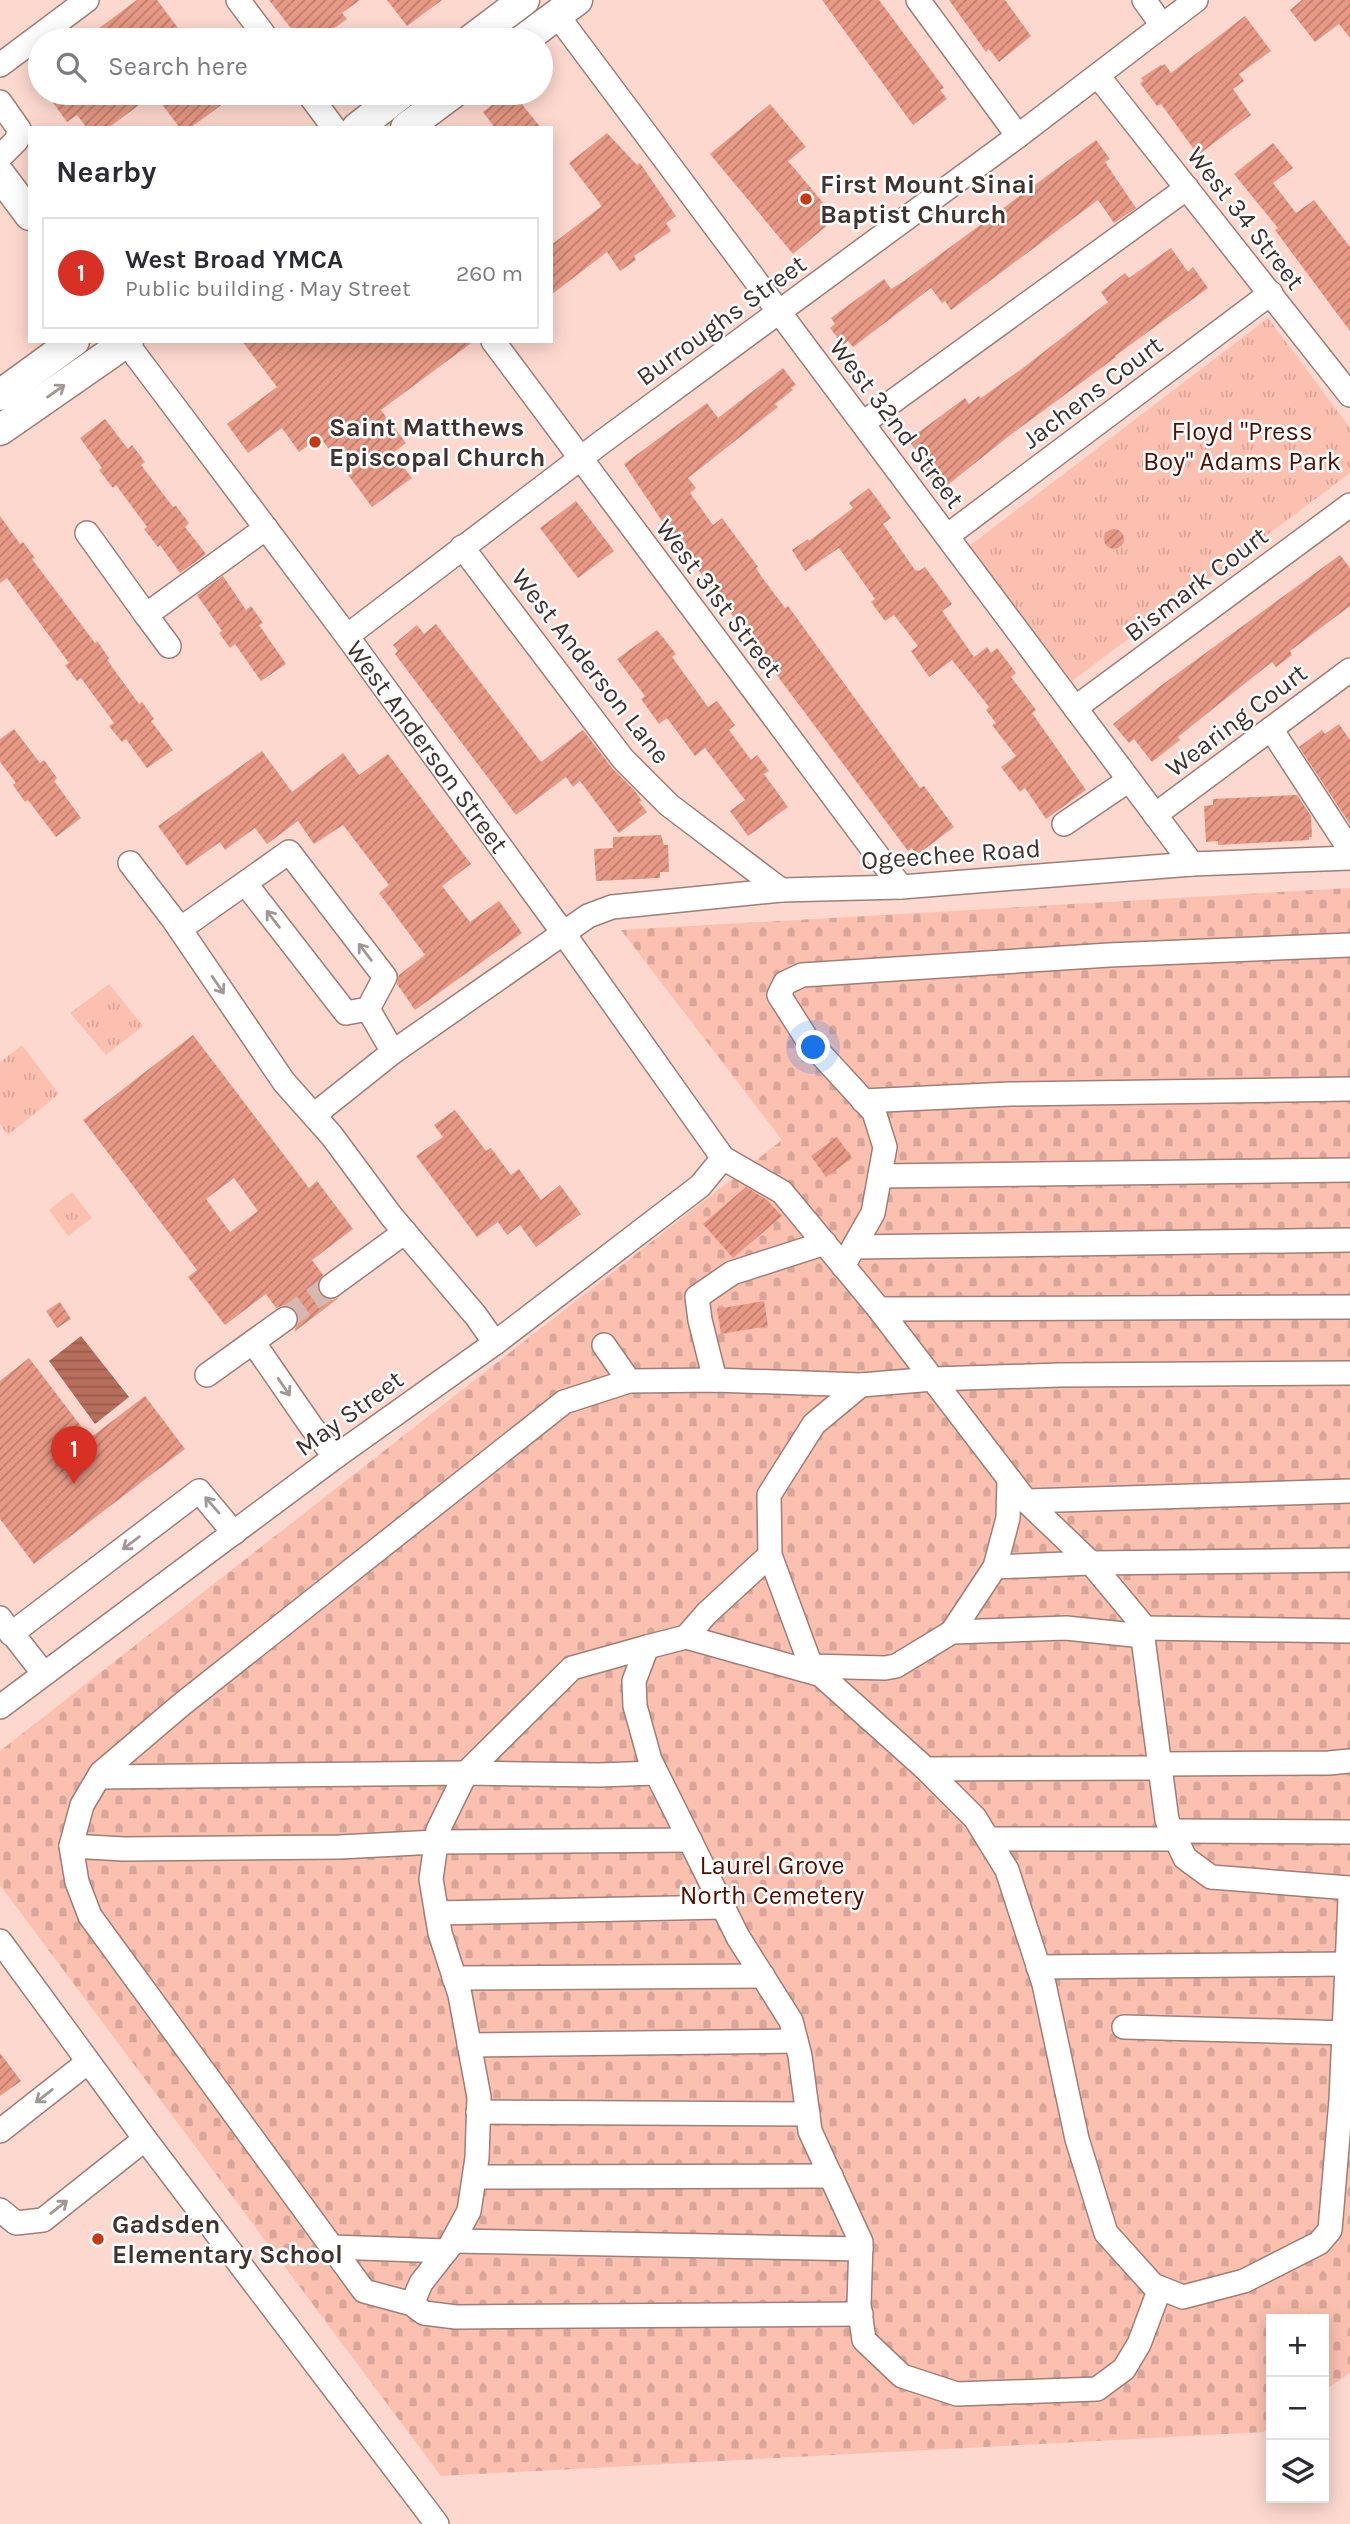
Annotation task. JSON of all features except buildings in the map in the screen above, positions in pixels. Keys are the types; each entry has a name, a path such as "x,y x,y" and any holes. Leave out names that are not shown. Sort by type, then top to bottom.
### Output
{"main road":[{"path":"487,28 524,0"},
{"path":"540,28 567,8"},
{"path":"360,126 387,105"},
{"path":"408,126 437,105"},
{"path":"0,175 28,212"},
{"path":"0,395 71,343"},
{"path":"0,430 125,343"}],"street":[{"path":"50,28 87,0"},
{"path":"238,0 259,28"},
{"path":"918,0 1018,136"},
{"path":"1144,0 1162,25"},
{"name":"Burroughs Street","path":"347,636 580,458 1018,136 1196,0"},
{"name":"West 32nd Street","path":"567,8 780,312 1192,864"},
{"path":"0,65 28,44"},
{"name":"West 34 Street","path":"1098,76 1350,395"},
{"path":"0,102 19,130 17,140 0,157"},
{"path":"317,105 333,126"},
{"path":"863,423 1187,188"},
{"name":"Jachens Court","path":"947,537 1270,293"},
{"name":"West Anderson Street","path":"127,343 347,636 723,1158"},
{"name":"West 31st Street","path":"494,343 901,887"},
{"name":"Bismark Court","path":"1075,708 1350,505"},
{"path":"146,615 266,528"},
{"path":"87,533 169,646"},
{"name":"West Anderson Lane","path":"462,547 623,759 669,805 781,890"},
{"name":"Wearing Court","path":"1155,815 1350,670"},
{"path":"1271,729 1350,850"},
{"path":"1064,824 1129,780"},
{"path":"180,929 289,852 385,977 368,1009"},
{"name":"Ogeechee Road","path":"314,1115 393,1052 588,916 612,906 781,890 901,887 1192,864 1350,858"},
{"path":"130,863 180,929 284,1082 314,1115 495,1343"},
{"path":"244,883 346,1013 368,1009"},
{"path":"849,1257 873,1213 885,1147 874,1112 807,1039 779,995 785,983 802,975 1109,955 1350,945"},
{"path":"368,1009 393,1052"},
{"path":"863,1101 1010,1094 1350,1089"},
{"path":"723,1158 782,1192 825,1243 849,1257 879,1309 1026,1501 1091,1563 1141,1623 1167,1820 1185,1858 1211,1877 1350,1888"},
{"name":"May Street","path":"0,1707 335,1457 495,1343 700,1186 723,1158"},
{"path":"880,1176 1350,1170"},
{"path":"331,1286 405,1232"},
{"path":"849,1257 1350,1240"},
{"path":"715,1380 697,1297 732,1273 825,1243"},
{"path":"879,1309 1350,1307"},
{"path":"207,1375 285,1319"},
{"path":"253,1342 310,1426 335,1457"},
{"path":"604,1345 629,1381"},
{"path":"860,2314 456,2317 424,2313 412,2304 365,2291 90,1916 77,1882 71,1846 82,1805 99,1777 181,1705 564,1402 629,1381 715,1380 861,1385 933,1379 1060,1375 1350,1373"},
{"path":"861,1385 814,1424 769,1495 770,1555 815,1670 926,1769 975,1818 1007,1870 1038,1967 1077,2139 1106,2233 1153,2286 1183,2297 1244,2281 1340,2232 1350,1899"},
{"path":"412,2304 421,2283 449,2246 469,2211 475,2176 479,2097 454,1978 440,1933 431,1879 438,1830 466,1773 572,1668 686,1637 815,1670 896,1666 952,1632 995,1567 1008,1518 1009,1479"},
{"path":"44,1674 13,1624 199,1491 234,1533"},
{"path":"1026,1501 1350,1491"},
{"path":"686,1637 707,1613 770,1555"},
{"path":"995,1567 1091,1563 1350,1560"},
{"path":"952,1632 1066,1628 1142,1632 1350,1632"},
{"path":"647,1647 635,1681 635,1706 650,1760 723,1907 791,2021 810,2131 861,2242 860,2314 864,2340 902,2376 957,2394 1097,2389 1124,2369 1139,2344 1160,2288"},
{"path":"926,1769 1329,1763 1350,1760"},
{"path":"99,1777 656,1773"},
{"path":"988,1839 1350,1832"},
{"path":"71,1846 124,1849 340,1847 436,1842 690,1840"},
{"path":"437,1913 723,1907"},
{"path":"0,1941 145,2139 437,2524"},
{"path":"1038,1967 1349,1964"},
{"path":"454,1978 763,1976"},
{"path":"1124,2027 1347,2034"},
{"path":"469,2045 796,2041"},
{"path":"0,2131 88,2062"},
{"path":"478,2112 808,2114"},
{"path":"0,2210 16,2223 43,2220 145,2139"},
{"path":"475,2176 831,2176"},
{"path":"332,2248 449,2246 861,2249"}],"green space":[{"name":"Floyd \"Press Boy\" Adams Park","path":"1268,318 1350,428 1350,473 1072,681 968,547"},
{"name":"Laurel Grove North Cemetery","path":"1350,888 1350,2373 1329,2388 1329,2314 1266,2314 1264,2432 441,2476 0,1885 0,1751 782,1140 621,930"},
{"path":"109,984 143,1026 106,1055 70,1013"},
{"path":"22,1045 59,1094 8,1135 0,1124 0,1062"},
{"path":"72,1192 92,1218 68,1236 49,1210"}],"shaded area":[{"path":"81,1336 129,1397 95,1424 49,1361"}],"tunnel":[{"path":"285,1319 331,1286"}],"place":[{"name":"First Mount Sinai Baptist Church","path":"806,199"},
{"name":"Saint Matthews Episcopal Church","path":"315,442"},
{"name":"West Broad YMCA","path":"74,1484"},
{"name":"Gadsden Elementary School","path":"98,2239"}]}
